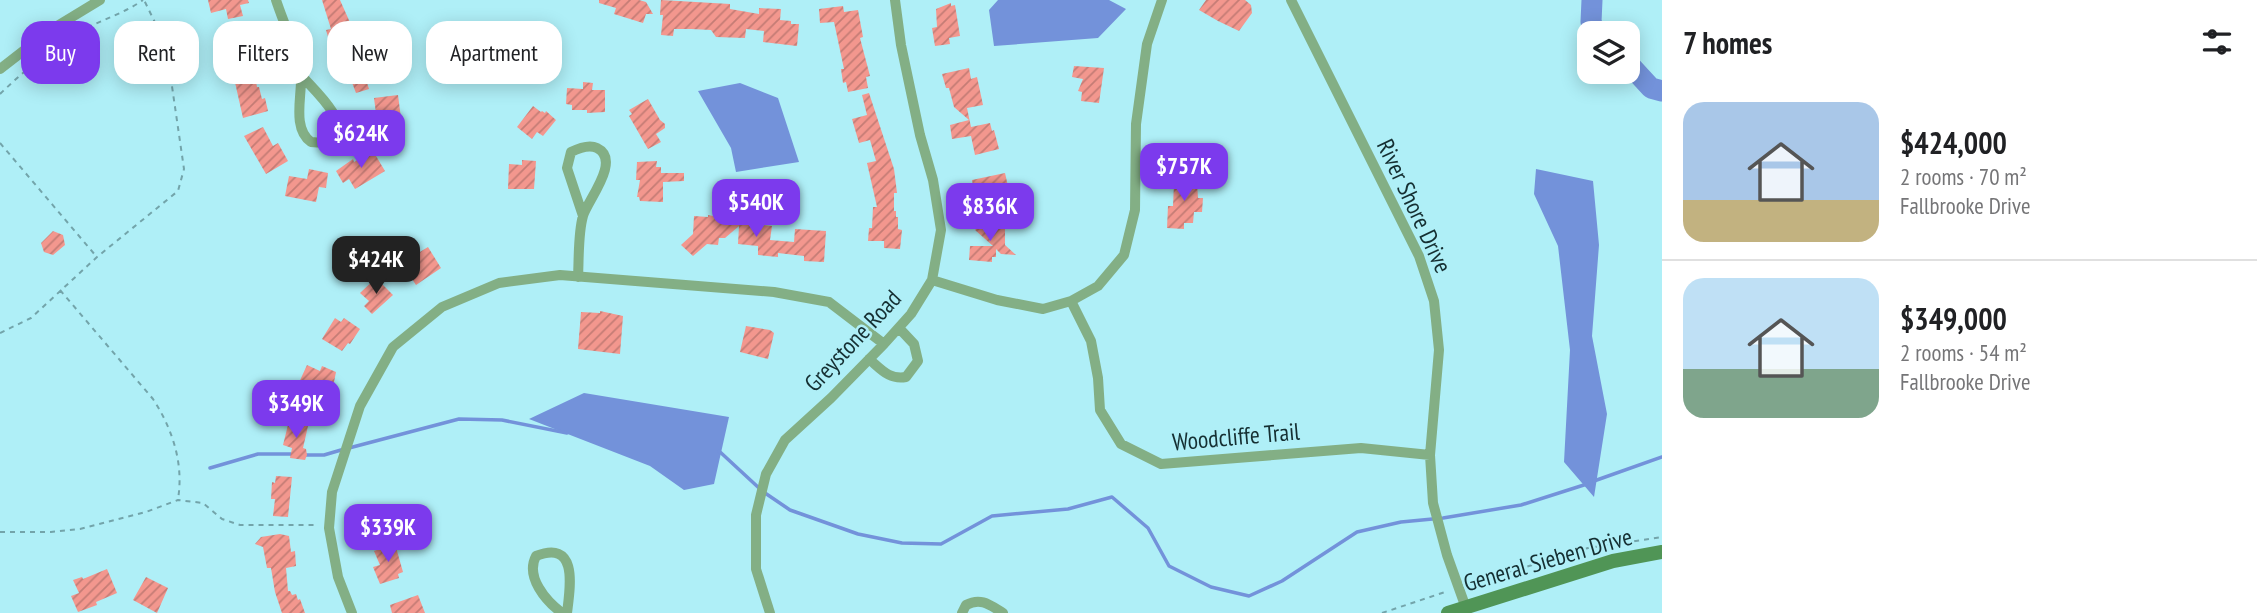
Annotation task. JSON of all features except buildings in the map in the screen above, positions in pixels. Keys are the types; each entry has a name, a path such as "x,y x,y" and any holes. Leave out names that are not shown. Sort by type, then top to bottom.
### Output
{"street":[{"path":"0,69 49,31 100,0"},
{"path":"276,0 283,21"},
{"name":"Greystone Road","path":"770,613 756,569 756,515 766,474 785,440 831,398 899,328 932,280 941,230 933,180 920,135 901,45 895,0"},
{"path":"932,280 997,300 1043,309 1071,301 1098,286 1124,255 1135,210 1136,124 1147,44 1162,0"},
{"name":"River Shore Drive","path":"1291,0 1419,256 1434,301 1439,350 1430,455 1433,503 1466,608"},
{"path":"301,75 336,117 338,132 329,141 312,142 303,135 300,123 301,75"},
{"path":"578,276 583,216 604,176 606,162 603,152 584,146 571,152 567,161 583,216"},
{"path":"352,613 338,578 329,525 332,492 360,406 393,347 442,307 499,283 560,275 774,292 829,302 884,344"},
{"name":"Woodcliffe Trail","path":"1071,301 1091,341 1098,378 1100,410 1121,444 1161,464 1361,448 1430,455"},
{"path":"869,359 889,376 898,379 906,377 918,360 914,344 899,328"},
{"path":"554,552 564,557 568,564 571,577 565,613 536,582 532,569 536,556 554,552"},
{"name":"General Sieben Drive","path":"1448,613 1613,561 1662,552"},
{"path":"962,613 966,605 978,601 986,602 1003,613"}],"path":[{"path":"0,94 51,50 88,27 131,9 144,0 166,45 184,169 178,191 97,257 31,318 0,333"},
{"path":"0,143 97,257"},
{"path":"60,290 153,399 165,417 177,454 180,490 178,500"},
{"path":"0,532 51,532 80,528 146,512 178,500 202,503 222,519 240,526 329,525"},
{"path":"1382,613 1574,552 1662,537"}],"water":[{"path":"998,0 1109,0 1126,9 1098,38 994,46 989,10"},
{"path":"740,83 778,98 799,162 736,172 731,148 698,91"},
{"path":"1536,169 1593,181 1599,245 1592,336 1607,414 1594,497 1564,462 1570,350 1558,246 1534,194"},
{"path":"584,393 729,417 714,484 684,490 650,466 529,419"}],"waterway":[{"path":"1591,21 1592,0"},
{"path":"1640,76 1651,88 1662,91"},
{"path":"349,448 459,419 502,420 567,433"},
{"path":"304,455 324,455 341,450"},
{"path":"719,451 759,488"},
{"path":"210,468 258,454 293,454"},
{"path":"1594,481 1662,457"},
{"path":"765,493 790,510 858,534 902,543 941,544 992,516 1068,509 1112,497 1148,528 1169,566 1211,587 1249,596 1282,581 1357,532 1401,522 1521,505 1587,484"}]}
